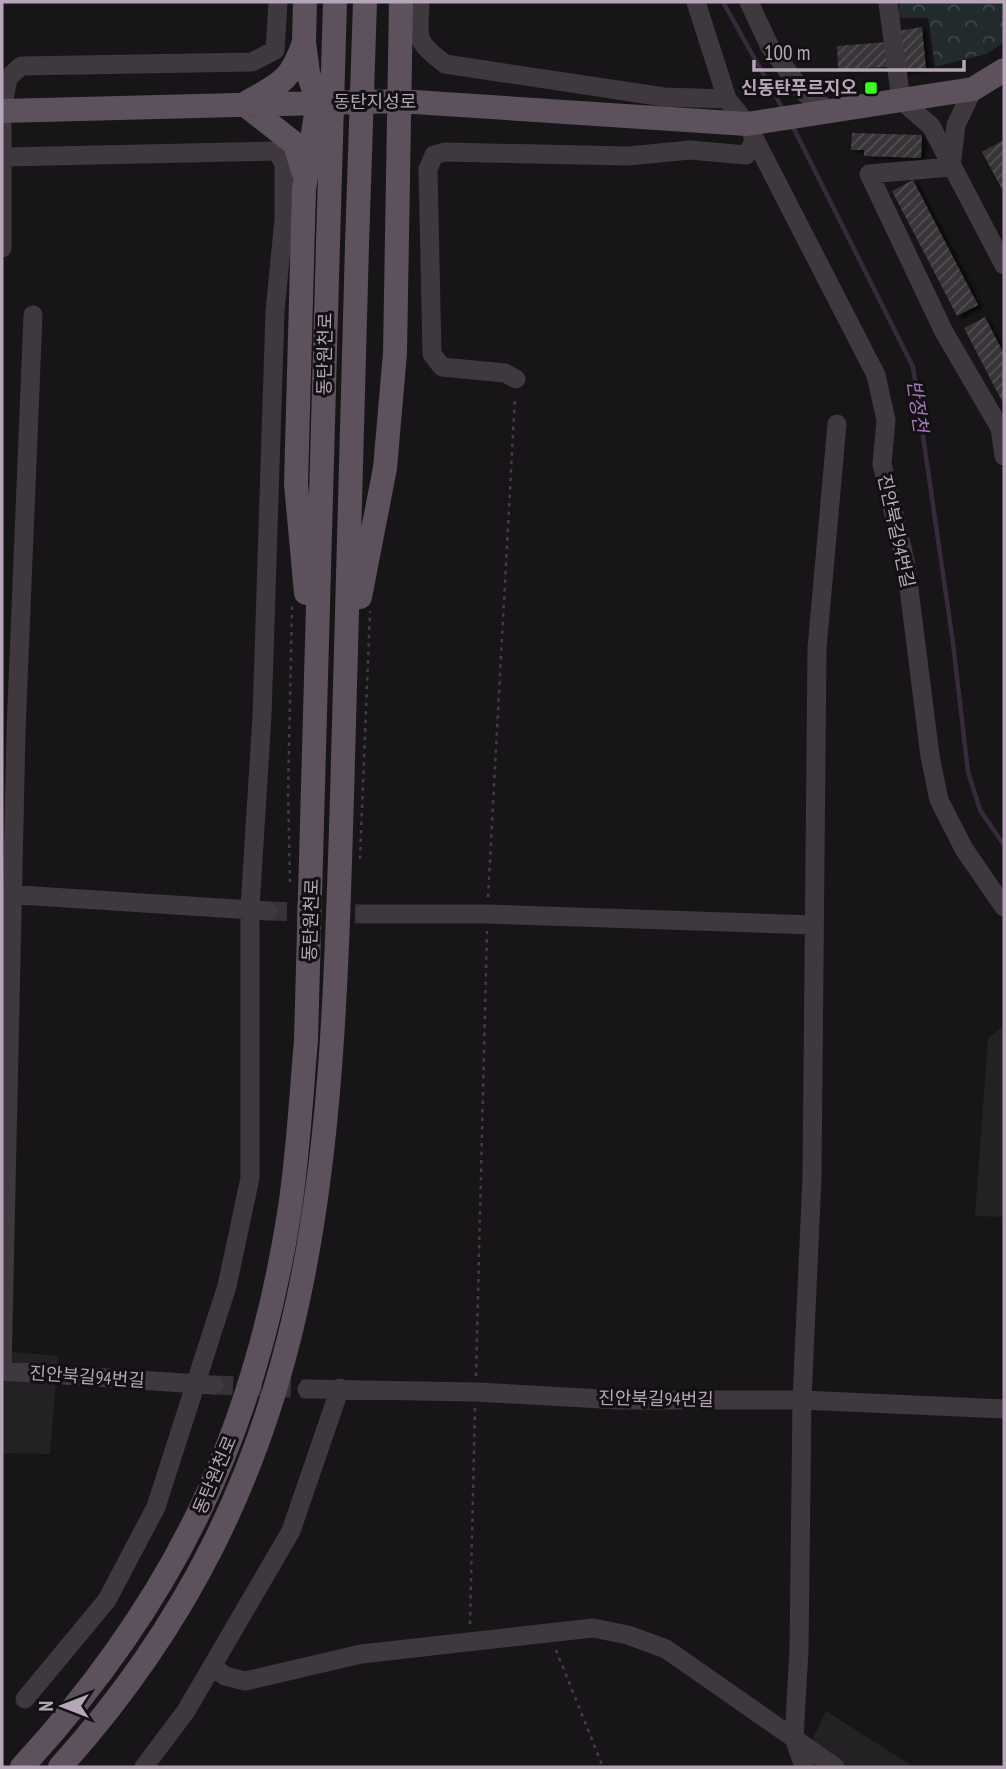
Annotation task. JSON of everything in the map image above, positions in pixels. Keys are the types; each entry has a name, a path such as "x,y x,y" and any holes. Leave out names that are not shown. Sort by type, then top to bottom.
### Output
{"main road":[{"path":"304,189 318,102 308,73 304,42 306,2"},
{"name":"동탄원천로","path":"22,1767 100,1677 157,1593 223,1461 261,1344 288,1215 301,1103 310,933 335,2"},
{"name":"동탄원천로","path":"60,1767 117,1702 174,1618 200,1572 257,1448 283,1369 311,1241 332,1069 365,2"},
{"path":"346,684 385,468 395,353 401,2"},
{"path":"304,42 295,68 281,83 244,104 295,144 303,164 296,484 317,684"},
{"path":"826,111 973,89 1004,70"},
{"name":"동탄지성로","path":"2,111 399,101 754,140 826,111"}],"street":[{"path":"2,248 10,157 2,111 8,78 21,66 252,62 275,50 278,39 278,2"},
{"path":"420,2 417,36 427,50 445,64 664,97 727,99"},
{"path":"516,379 505,373 442,367 432,354 428,169 434,155 445,152 628,156 754,140 727,99 696,2"},
{"path":"749,2 770,47 803,92 826,111"},
{"path":"888,3 901,100 931,126 1004,265"},
{"path":"951,167 956,125 973,89"},
{"name":"진안북길94번길","path":"754,140 876,375 886,420 882,464 906,565 930,756 939,800 964,849 1004,907"},
{"path":"10,157 276,151 284,163 284,219 275,311 250,1178 205,1385 156,1507 107,1600 25,1699"},
{"path":"951,167 869,174 944,332 1002,427 1004,456"},
{"path":"2,1371 9,731 33,315"},
{"path":"804,1767 794,1738 799,1650 802,1400 812,1177 817,648 837,424"},
{"path":"8,894 259,909"},
{"path":"365,914 488,914 814,925"},
{"name":"진안북길94번길","path":"2,1371 205,1385"},
{"path":"144,1767 186,1711 291,1531 340,1388"},
{"name":"진안북길94번길","path":"307,1389 476,1392 620,1401 802,1400 1004,1409"},
{"path":"212,1666 225,1676 246,1681 361,1654 593,1628 628,1635 666,1649 835,1767"}],"path":[{"path":"470,1642 488,914 516,379"},
{"path":"549,1631 603,1767"}],"shaded area":[{"path":"1004,1026 1004,1217 975,1216 988,1038"},
{"path":"2,1351 58,1356 50,1454 2,1453"},
{"path":"826,1711 914,1767 799,1767"}],"green space":[{"path":"900,2 1002,2 1004,42 986,54 935,67 928,18 897,18"}],"building":[{"path":"922,27 926,68 901,72 897,31"},
{"path":"887,42 888,67 838,69 837,46"},
{"path":"852,133 922,135 921,158 864,156 864,150 851,150"},
{"path":"1004,140 1004,193 982,152"},
{"path":"913,180 978,305 957,316 892,191"},
{"path":"985,317 1004,354 1004,405 964,328"}],"waterway":[{"name":"반정천","path":"723,2 784,111"},
{"name":"반정천","path":"792,125 913,367 953,643 968,772 980,810 1004,845"}],"tunnel":[{"path":"268,911 365,914"},
{"path":"214,1385 307,1389"}],"place":[{"name":"신동탄푸르지오","path":"871,88"}]}
